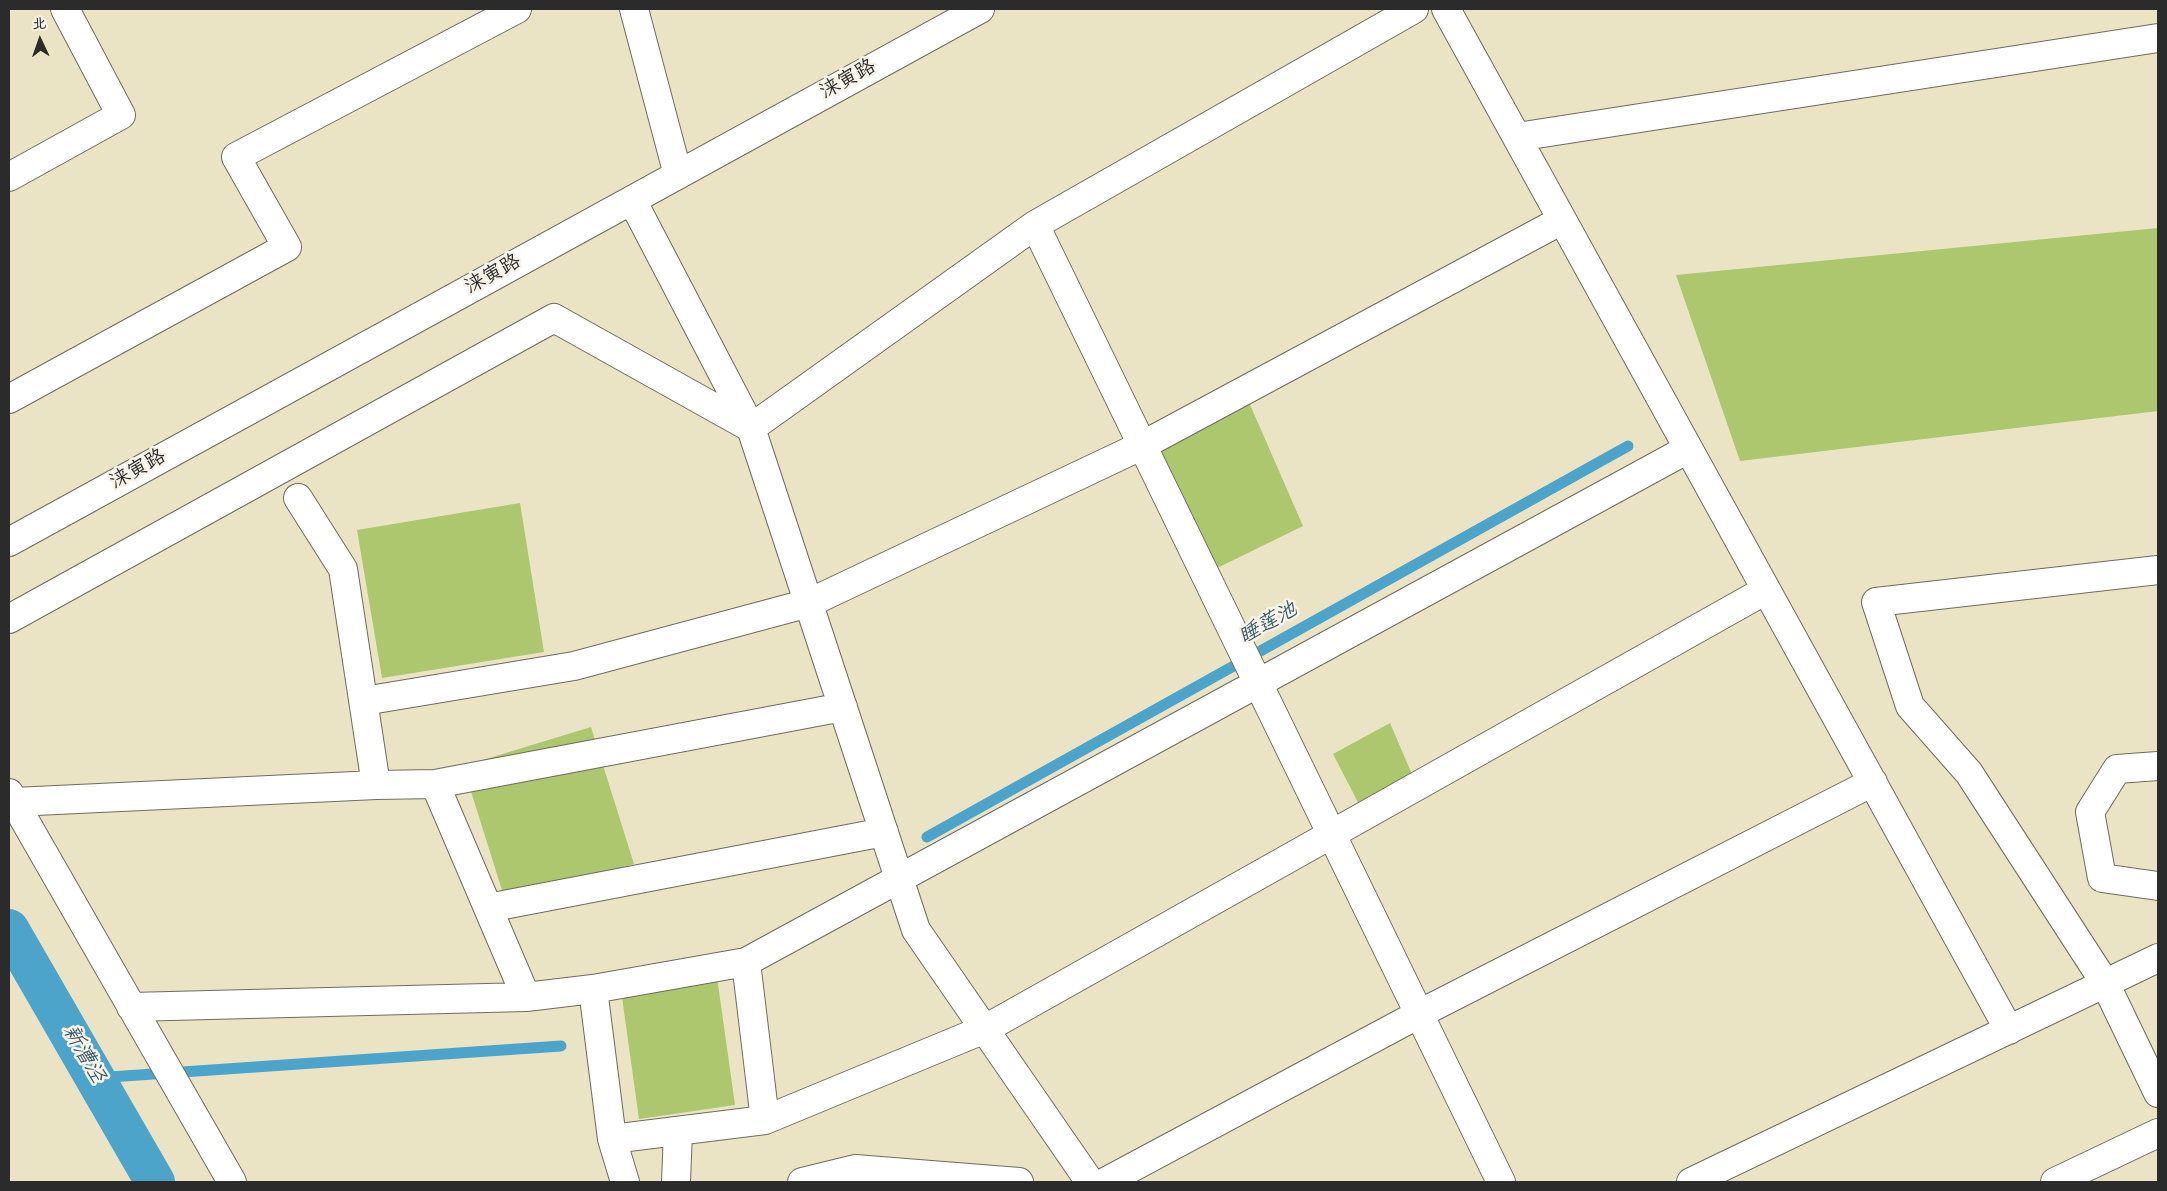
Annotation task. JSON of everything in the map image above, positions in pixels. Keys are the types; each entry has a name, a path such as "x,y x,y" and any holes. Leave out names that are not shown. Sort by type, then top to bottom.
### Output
{"street":[{"path":"9,400 287,247 236,157 517,9"},
{"path":"634,9 678,175"},
{"name":"涞寅路","path":"9,542 980,9"},
{"path":"751,428 1035,224 1414,9"},
{"path":"1446,9 2009,1030"},
{"path":"9,177 122,115 73,11"},
{"path":"1516,137 2158,38"},
{"path":"632,200 751,428 916,930 1090,1182"},
{"path":"364,701 574,666 809,603 1143,445 1562,220"},
{"path":"1035,224 1501,1182"},
{"path":"9,619 554,318 751,428"},
{"path":"131,1007 526,997 593,989 746,962 900,879 1248,663 1688,449"},
{"path":"298,498 343,569 376,785"},
{"path":"2158,570 1876,602 1910,706 1969,773 2105,983 2158,1093"},
{"path":"612,1139 765,1120 985,1029 1766,590"},
{"path":"232,1182 11,798 435,784 843,707"},
{"path":"2158,766 2116,769 2090,812 2102,878 2158,886"},
{"path":"1105,1182 1420,1014 1872,782"},
{"path":"435,784 526,997"},
{"path":"488,908 884,832"},
{"path":"1690,1182 2158,958"},
{"path":"746,962 765,1120"},
{"path":"593,989 612,1139 625,1182"},
{"path":"676,1182 678,1131"},
{"path":"2055,1182 2158,1133"},
{"path":"802,1182 856,1176 1020,1182"}],"green space":[{"path":"2158,228 2158,411 1740,461 1676,275"},
{"path":"1248,400 1303,526 1211,571 1152,449"},
{"path":"520,503 544,652 382,678 357,530"},
{"path":"1390,723 1414,779 1362,810 1333,754"},
{"path":"591,727 634,864 506,903 463,766"},
{"path":"716,970 735,1105 639,1119 620,983"}],"waterway":[{"name":"睡莲池","path":"927,837 1628,446"},
{"name":"新漕泾","path":"9,929 155,1182"},
{"path":"95,1078 561,1046"}]}
